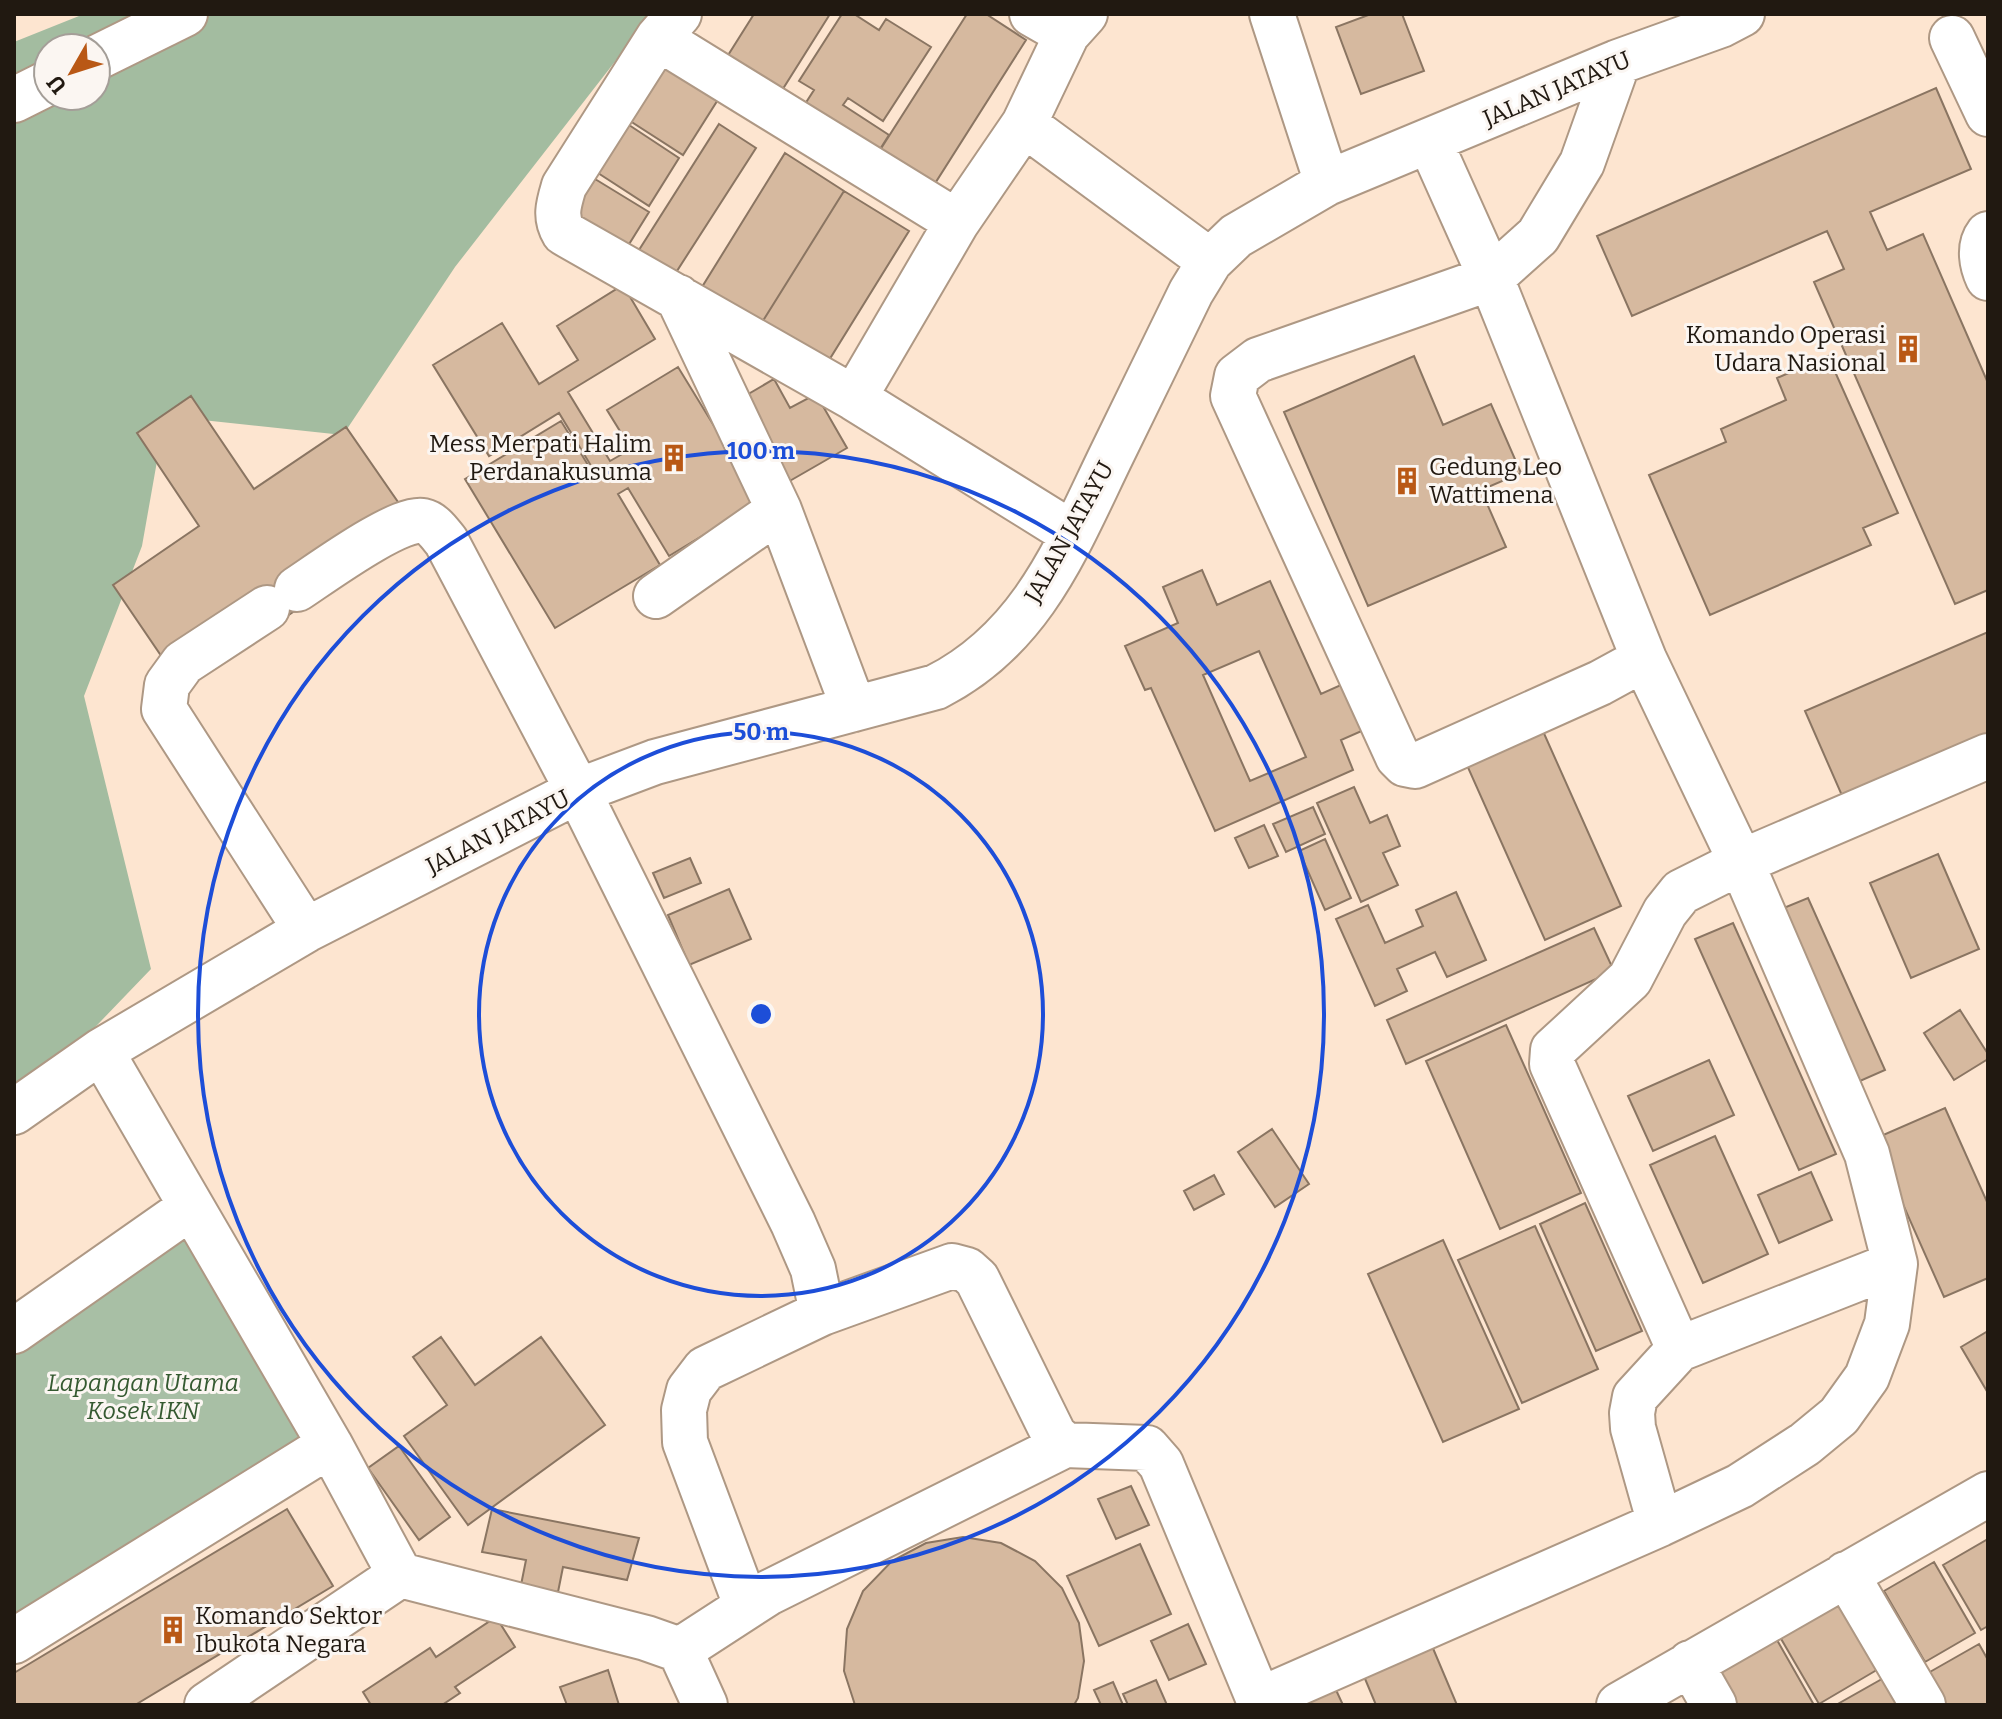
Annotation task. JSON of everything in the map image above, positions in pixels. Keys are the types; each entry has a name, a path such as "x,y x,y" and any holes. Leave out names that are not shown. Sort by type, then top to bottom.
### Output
{"lane":[{"path":"112,50 185,14"},
{"path":"1272,14 1327,183"},
{"name":"JALAN JATAYU","path":"14,1112 101,1051 306,930 578,791 655,762 936,687 961,674 991,652 1049,581 1191,292 1210,261 1236,236 1327,183 1742,14"},
{"path":"854,398 957,222 1024,124 1062,21"},
{"path":"957,222 668,26 564,186 558,209 558,223 564,233 854,398 1073,534"},
{"path":"1952,38 1988,114"},
{"path":"1618,62 1582,163 1538,236 1491,278 1258,360 1237,376 1233,396 1398,757 1405,764 1415,766 1600,683 1644,659"},
{"path":"14,100 32,91"},
{"path":"1024,124 1210,261"},
{"path":"680,1650 746,1605 1065,1445 1147,1448 1161,1464 1254,1702 1740,1486 1805,1444 1839,1416 1867,1377 1887,1324 1895,1264 1867,1154 1741,862 1644,659 1491,278 1430,142"},
{"path":"1988,234 1984,239 1981,264 1988,278"},
{"path":"678,297 779,510 854,709"},
{"path":"656,596 779,510"},
{"path":"306,930 164,709 167,685 183,663 390,529 409,522 424,521 446,541 578,791 793,1223 813,1269 822,1313"},
{"path":"1679,1349 1552,1064 1553,1050 1630,979 1671,901 1681,892 1741,862 1988,756"},
{"path":"101,1051 330,1445 400,1575 646,1638 680,1650 705,1705"},
{"path":"14,1331 191,1207"},
{"path":"1660,1524 1633,1428 1635,1397 1679,1349 1895,1264"},
{"path":"746,1605 685,1442 684,1410 689,1390 705,1369 822,1313 952,1266 967,1270 977,1279 1054,1435 1065,1445"},
{"path":"14,1641 330,1445"},
{"path":"1619,1705 1988,1494"},
{"path":"1846,1574 1923,1705"},
{"path":"207,1705 400,1575"},
{"path":"1690,1663 1714,1705"}],"green space":[{"path":"84,14 652,14 455,267 343,435 165,416 142,546 84,696 151,969 77,1046 14,1089 14,42 32,35 32,112 112,112 112,32 39,32"},
{"name":"Lapangan Utama Kosek IKN","path":"190,1231 321,1436 14,1631 14,1328"}],"building":[{"path":"754,14 830,14 774,103 720,68"},
{"path":"842,14 854,14 879,30 886,19 931,47 883,121 848,98 843,105 889,135 870,165 796,118 814,90 799,81"},
{"path":"967,14 986,14 1026,40 927,196 873,161"},
{"path":"1371,14 1402,14 1424,71 1361,94 1336,27"},
{"path":"664,62 719,98 683,155 627,119"},
{"name":"Komando Operasi Udara Nasional","path":"1936,88 1971,169 1870,212 1887,250 1923,234 1988,383 1988,590 1955,604 1814,282 1844,269 1827,231 1632,316 1597,236"},
{"path":"719,124 756,148 675,274 639,250"},
{"path":"629,125 679,158 649,206 598,173"},
{"path":"785,153 844,191 761,324 702,287"},
{"path":"595,179 649,212 618,262 564,228"},
{"path":"844,191 909,231 826,365 761,324"},
{"name":"Mess Merpati Halim Perdanakusuma","path":"623,285 655,339 568,392 610,461 631,449 607,410 678,367 760,501 669,556 628,488 618,494 660,565 555,628 465,479 561,421 590,464 559,413 489,456 433,365 502,323 539,384 578,360 557,326"},
{"name":"Gedung Leo Wattimena","path":"1414,356 1443,425 1491,404 1521,473 1481,490 1506,547 1368,606 1284,412"},
{"path":"1828,356 1898,513 1863,528 1871,545 1710,615 1649,475 1726,442 1721,429 1786,400 1777,378"},
{"path":"774,379 790,408 816,394 847,448 781,486 733,403"},
{"path":"191,396 254,489 346,427 398,502 288,576 306,603 277,623 164,660 113,585 199,526 137,433"},
{"path":"1202,570 1217,605 1270,581 1321,694 1352,680 1373,726 1341,740 1353,770 1215,831 1151,688 1145,690 1125,646 1178,623 1163,587","holes":["1259,651 1306,757 1250,781 1203,675"]},
{"path":"1988,632 1988,745 1847,807 1805,711"},
{"path":"1538,720 1621,906 1545,940 1462,754"},
{"path":"1354,787 1370,823 1387,815 1400,846 1383,853 1398,885 1361,902 1317,803"},
{"path":"1313,807 1325,834 1286,852 1273,824"},
{"path":"1264,825 1278,856 1249,868 1235,838"},
{"path":"1325,839 1351,898 1325,910 1299,851"},
{"path":"1938,854 1979,949 1911,978 1870,883"},
{"path":"690,858 701,883 664,898 653,873"},
{"path":"729,889 751,939 689,965 668,915"},
{"path":"1456,892 1486,960 1447,977 1435,952 1397,969 1407,991 1375,1006 1336,919 1368,905 1385,943 1423,926 1416,910"},
{"path":"1808,898 1885,1070 1851,1085 1774,912"},
{"path":"1733,923 1836,1154 1799,1170 1695,939"},
{"path":"1594,928 1614,971 1406,1064 1387,1020"},
{"path":"1960,1010 1988,1054 1988,1059 1954,1080 1924,1033"},
{"path":"1506,1025 1581,1193 1500,1229 1426,1061"},
{"path":"1709,1060 1734,1115 1653,1151 1628,1096"},
{"path":"1945,1108 1988,1204 1988,1278 1944,1297 1874,1139"},
{"path":"1272,1129 1309,1184 1275,1207 1238,1152"},
{"path":"1715,1136 1768,1254 1703,1283 1650,1165"},
{"path":"1811,1172 1832,1220 1779,1243 1758,1195"},
{"path":"1214,1175 1224,1194 1194,1210 1184,1191"},
{"path":"1585,1203 1642,1331 1596,1351 1540,1224"},
{"path":"1535,1226 1598,1369 1522,1403 1458,1260"},
{"path":"1443,1240 1519,1409 1443,1442 1368,1274"},
{"path":"1988,1331 1988,1393 1961,1347"},
{"path":"441,1337 475,1385 541,1337 605,1425 468,1525 404,1436 447,1405 413,1357"},
{"path":"399,1446 450,1517 419,1540 368,1468"},
{"path":"1131,1486 1149,1525 1116,1539 1098,1499"},
{"name":"Komando Sektor Ibukota Negara","path":"287,1509 333,1586 135,1705 14,1705 14,1673"},
{"path":"492,1509 639,1538 627,1580 563,1567 558,1592 521,1585 526,1560 482,1552"},
{"path":"963,1537 1001,1543 1035,1561 1062,1588 1079,1623 1084,1661 1074,1705 855,1705 844,1671 847,1629 863,1591 892,1561 926,1543"},
{"path":"1988,1539 1988,1626 1981,1630 1943,1565"},
{"path":"1140,1544 1171,1614 1099,1646 1067,1576"},
{"path":"1934,1562 1975,1633 1925,1662 1884,1591"},
{"path":"1853,1595 1892,1661 1819,1704 1780,1637"},
{"path":"496,1617 515,1647 455,1687 460,1693 442,1705 371,1705 363,1692 430,1648 436,1657"},
{"path":"1188,1624 1206,1664 1169,1680 1151,1641"},
{"path":"1777,1640 1814,1705 1724,1705 1709,1679"},
{"path":"1979,1644 1988,1660 1988,1705 1928,1705 1914,1681"},
{"path":"1432,1646 1457,1705 1376,1705 1363,1674"},
{"path":"608,1670 619,1705 567,1705 560,1687"},
{"path":"1896,1671 1915,1705 1836,1705"},
{"path":"1156,1680 1167,1705 1128,1705 1123,1694"},
{"path":"1113,1682 1123,1705 1101,1705 1094,1690"},
{"path":"1336,1690 1343,1705 1303,1705"}],"place":[{"name":"Komando Operasi Udara Nasional","path":"1908,349"},
{"name":"Mess Merpati Halim Perdanakusuma","path":"674,458"},
{"name":"Gedung Leo Wattimena","path":"1407,481"},
{"name":"Komando Sektor Ibukota Negara","path":"173,1630"}]}
